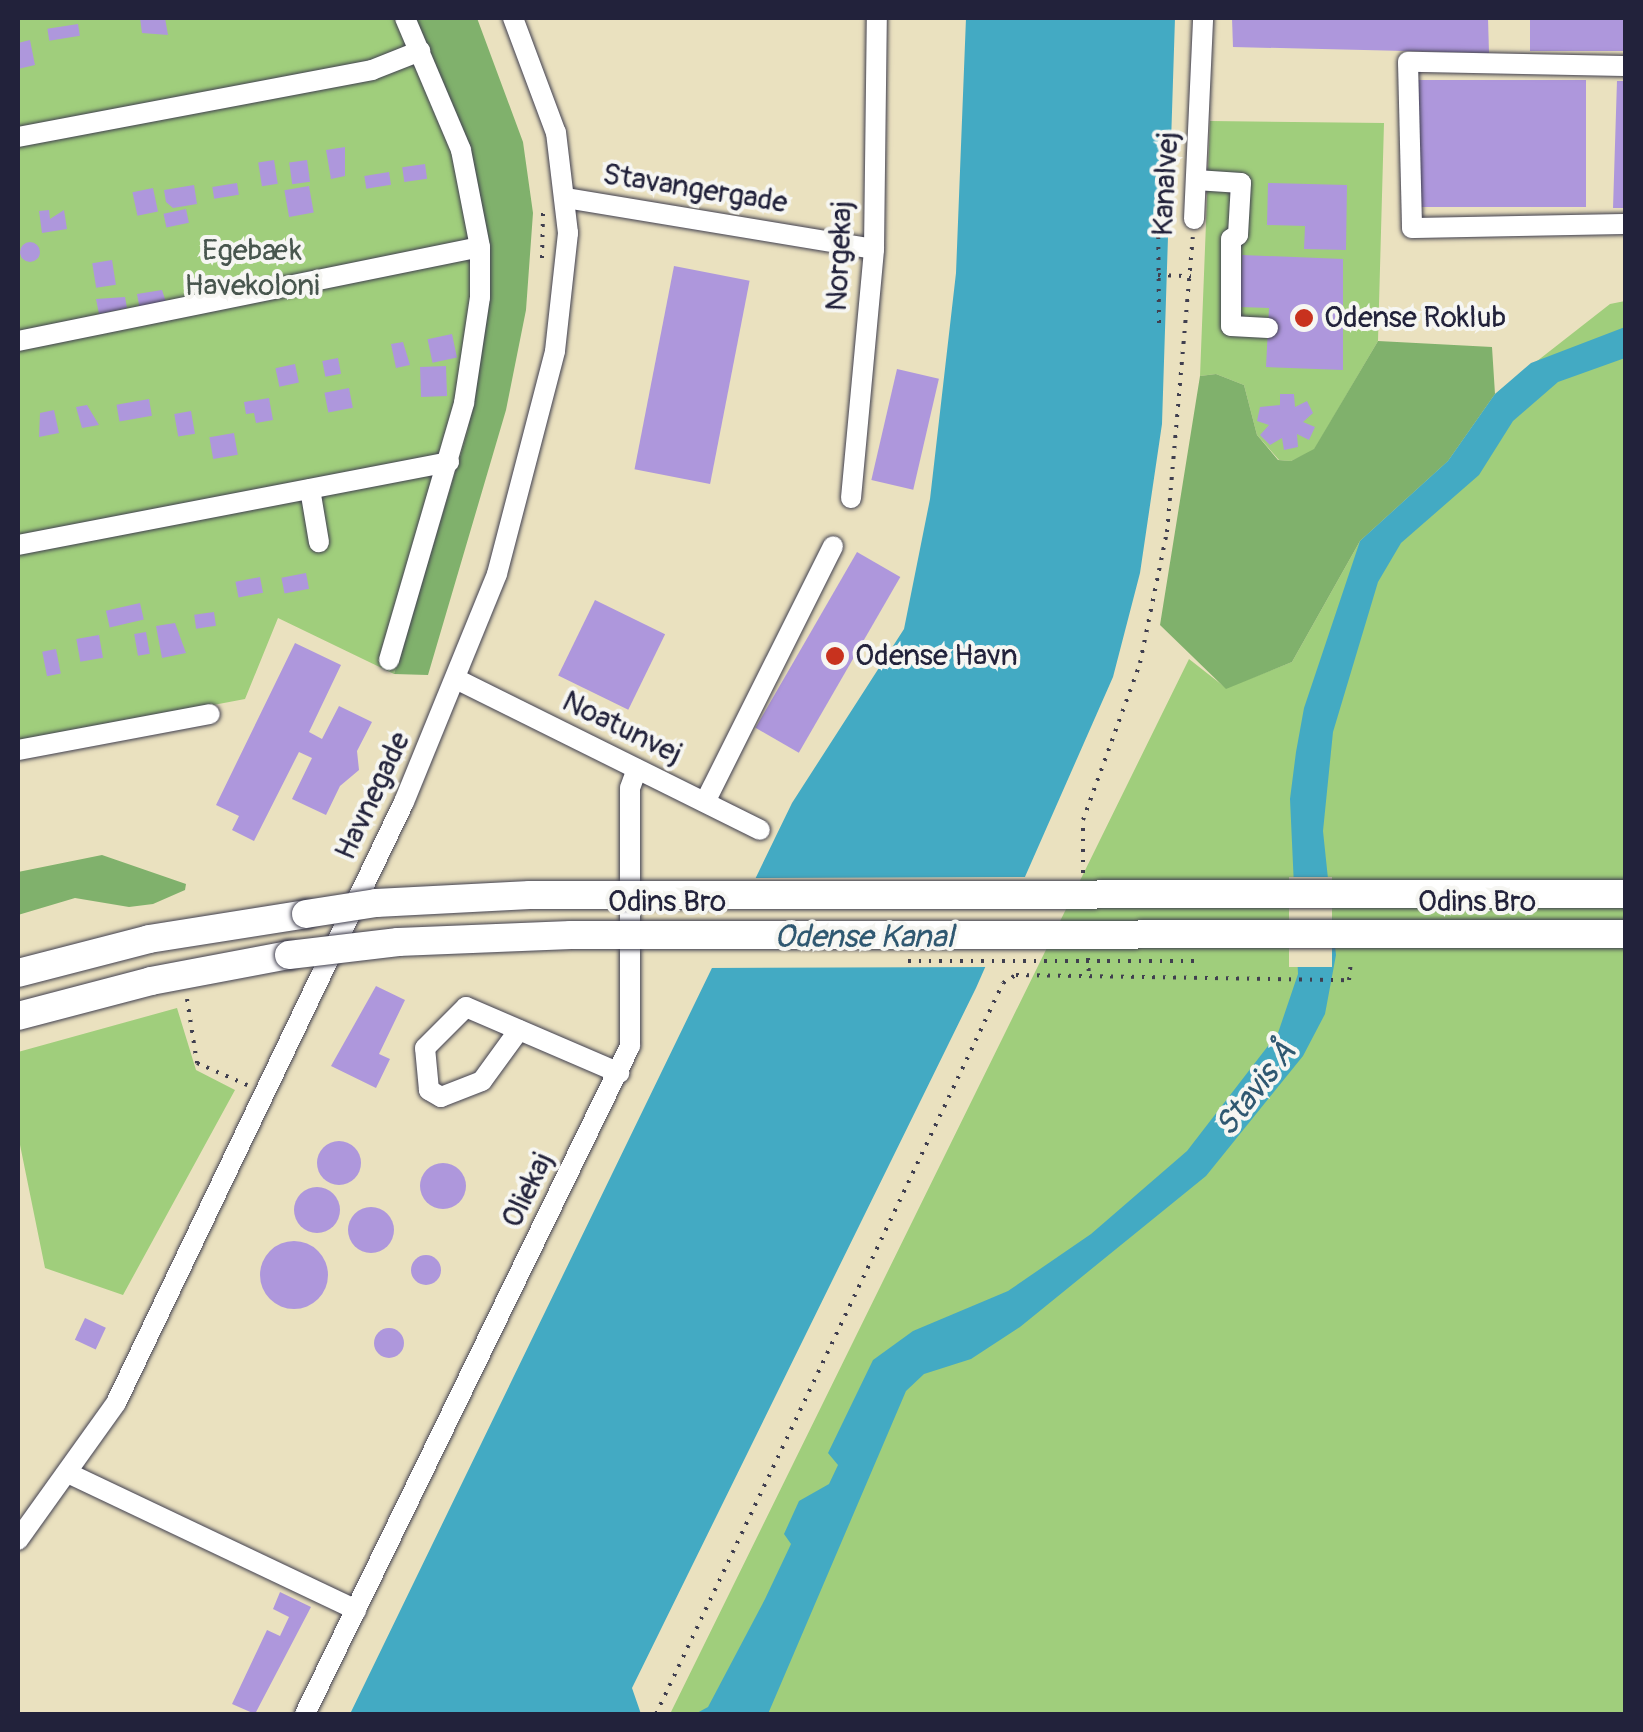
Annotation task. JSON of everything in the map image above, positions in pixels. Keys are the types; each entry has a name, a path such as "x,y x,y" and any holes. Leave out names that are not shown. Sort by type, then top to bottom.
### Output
{"main road":[{"name":"Odins Bro","path":"18,973 149,939 376,903 530,895 1626,894"},
{"name":"Odins Bro","path":"18,1016 151,980 289,955 398,942 570,935 1626,934"}],"street":[{"path":"389,660 448,462 474,352 480,248 460,150 405,18"},
{"name":"Havnegade","path":"18,1540 70,1474 116,1403 458,680 497,574 555,350 566,198 556,134 513,18"},
{"name":"Norgekaj","path":"851,498 874,249 877,18"},
{"name":"Kanalvej","path":"1194,218 1202,18"},
{"path":"18,137 372,70 420,52"},
{"path":"1626,66 1408,62 1412,228 1626,224"},
{"path":"1196,180 1242,183 1238,235 1232,239 1230,326 1268,328"},
{"name":"Stavangergade","path":"566,198 874,249"},
{"path":"18,342 480,248"},
{"path":"18,545 448,462"},
{"path":"310,489 319,542"},
{"path":"705,802 832,546"},
{"name":"Noatunvej","path":"458,680 760,830"},
{"path":"18,750 210,714"},
{"name":"Oliekaj","path":"305,1714 630,1046 630,788 637,769"},
{"path":"519,1030 482,1081 440,1098 429,1090 425,1048 466,1007 619,1073"},
{"path":"70,1474 356,1610"}],"path":[{"path":"542,270 543,202"},
{"path":"1158,205 1159,328"},
{"name":"Kanalvej","path":"1084,888 1083,820 1140,663 1157,590 1187,355 1194,218"},
{"path":"1158,275 1191,276"},
{"path":"1087,942 1089,978"},
{"path":"656,1714 1003,983 1016,975 1349,980 1348,960"},
{"path":"903,961 1214,961"},
{"path":"186,994 197,1063 246,1086"},
{"path":"238,1103 255,1068"}],"green space":[{"name":"Egebæk Havekoloni","path":"18,18 414,18 487,244 490,291 468,430 394,674 278,618 245,699 18,742"},
{"path":"414,18 477,18 523,142 533,213 526,310 506,410 428,675 394,674 468,430 490,291 487,244"},
{"path":"1210,121 1384,123 1378,341 1314,450 1291,461 1279,460 1257,435 1244,385 1216,374 1200,376"},
{"path":"1625,301 1625,1714 670,1714 1189,659 1226,688 1292,662 1360,541 1448,461 1495,394 1610,304"},
{"path":"1378,341 1492,347 1495,394 1448,461 1360,541 1292,662 1226,689 1160,625 1200,376 1216,374 1244,385 1257,435 1278,460 1291,461 1314,449"},
{"path":"102,855 186,884 185,890 153,904 129,907 75,898 18,915 18,872"},
{"path":"177,1008 196,1070 235,1090 123,1295 45,1268 18,1135 18,1052"}],"water":[{"name":"Odense Kanal","path":"966,18 1175,18 1162,424 1140,573 1113,677 976,988 632,1688 641,1714 350,1714 792,803 904,629 930,499 956,273"},
{"name":"Stavis Å","path":"1625,327 1625,358 1558,382 1513,421 1479,475 1401,543 1378,582 1333,732 1323,831 1336,955 1325,1014 1303,1056 1206,1176 1020,1327 971,1359 924,1374 906,1391 768,1714 695,1714 708,1707 765,1599 791,1544 784,1534 799,1501 829,1484 838,1465 828,1453 873,1360 913,1331 1008,1291 1091,1234 1187,1151 1278,1033 1298,974 1290,799 1296,752 1304,708 1360,541 1448,461 1495,394 1531,363"}],"pier":[{"path":"1032,877 991,967 706,968 750,878"},
{"path":"1289,877 1332,877 1332,967 1289,967"}],"building":[{"path":"140,18 165,18 168,35 142,33"},
{"path":"1232,18 1488,18 1489,53 1233,47"},
{"path":"1530,18 1626,18 1626,51 1530,51"},
{"path":"78,24 80,36 49,41 47,29"},
{"path":"30,40 35,65 18,69 18,43"},
{"path":"1416,80 1586,80 1586,207 1416,207"},
{"path":"1617,81 1626,81 1626,208 1613,208"},
{"path":"345,147 345,176 331,179 326,150"},
{"path":"274,160 278,184 262,186 258,163"},
{"path":"307,160 310,182 292,184 289,163"},
{"path":"425,164 427,179 404,182 402,167"},
{"path":"389,172 391,185 366,189 364,176"},
{"path":"237,183 239,195 214,199 212,187"},
{"path":"1268,183 1347,185 1346,250 1304,249 1305,226 1267,225"},
{"path":"194,185 197,204 173,208 166,202 164,190"},
{"path":"309,186 314,213 289,217 284,190"},
{"path":"153,188 158,211 137,216 132,192"},
{"path":"186,209 189,223 166,227 164,214"},
{"path":"49,210 50,219 64,210 67,229 42,233 39,211"},
{"path":"30,242 40,252 30,262 20,252"},
{"name":"Odense Roklub","path":"1242,255 1343,259 1343,370 1266,367 1269,308 1240,307"},
{"path":"112,260 116,285 96,288 92,263"},
{"path":"674,266 750,281 710,484 635,469"},
{"path":"162,290 166,302 140,310 137,294"},
{"path":"125,297 127,308 99,314 96,299"},
{"path":"452,334 457,357 433,363 428,339"},
{"path":"403,342 410,365 396,368 391,344"},
{"path":"338,358 341,374 325,377 322,361"},
{"path":"295,364 299,383 279,387 275,368"},
{"path":"446,366 447,396 421,397 420,367"},
{"path":"897,369 939,379 913,490 871,480"},
{"path":"349,388 353,408 328,412 324,393"},
{"path":"1280,394 1294,394 1295,407 1307,401 1313,413 1303,422 1315,427 1309,440 1297,434 1298,447 1284,450 1282,438 1270,445 1260,435 1269,425 1257,421 1260,407 1280,405"},
{"path":"269,398 273,420 256,423 254,413 246,414 244,402"},
{"path":"149,399 152,416 119,421 117,405"},
{"path":"87,405 99,425 82,428 76,407"},
{"path":"54,410 59,433 39,437 40,413"},
{"path":"191,411 195,434 178,437 174,414"},
{"path":"234,433 238,455 213,459 209,437"},
{"name":"Odense Havn","path":"857,552 900,577 799,753 756,728"},
{"path":"306,573 309,589 285,593 281,578"},
{"path":"260,577 263,593 239,597 235,582"},
{"path":"595,600 665,634 628,710 558,675"},
{"path":"140,603 144,620 110,627 106,611"},
{"path":"214,612 216,626 196,629 194,615"},
{"path":"175,623 186,653 162,658 156,626"},
{"path":"146,632 150,654 138,656 134,634"},
{"path":"99,635 103,658 80,662 76,639"},
{"path":"295,643 341,665 309,732 322,739 339,706 372,722 357,751 359,770 340,786 326,815 292,799 312,758 299,752 254,841 232,830 239,816 216,805"},
{"path":"56,649 61,674 47,676 42,652"},
{"path":"376,986 405,1000 379,1054 390,1059 376,1088 331,1066"},
{"path":"339,1141 355,1147 361,1163 355,1179 339,1185 323,1179 317,1163 323,1147"},
{"path":"443,1163 459,1170 466,1186 459,1202 443,1209 427,1202 420,1186 427,1170"},
{"path":"317,1187 333,1194 340,1210 333,1226 317,1233 301,1226 294,1210 301,1194"},
{"path":"371,1207 387,1214 394,1230 387,1246 371,1253 355,1246 348,1230 355,1214"},
{"path":"294,1241 318,1251 328,1275 318,1299 294,1309 270,1299 260,1275 270,1251"},
{"path":"426,1255 437,1259 441,1270 437,1281 426,1285 415,1281 411,1270 415,1259"},
{"path":"85,1318 106,1328 96,1349 75,1340"},
{"path":"389,1328 400,1332 404,1343 400,1354 389,1358 378,1354 374,1343 378,1332"},
{"path":"280,1592 311,1607 255,1714 232,1704 267,1630 280,1636 289,1617 273,1609"}],"place":[{"name":"Odense Roklub","path":"1304,318"},
{"name":"Odense Havn","path":"835,656"}]}
